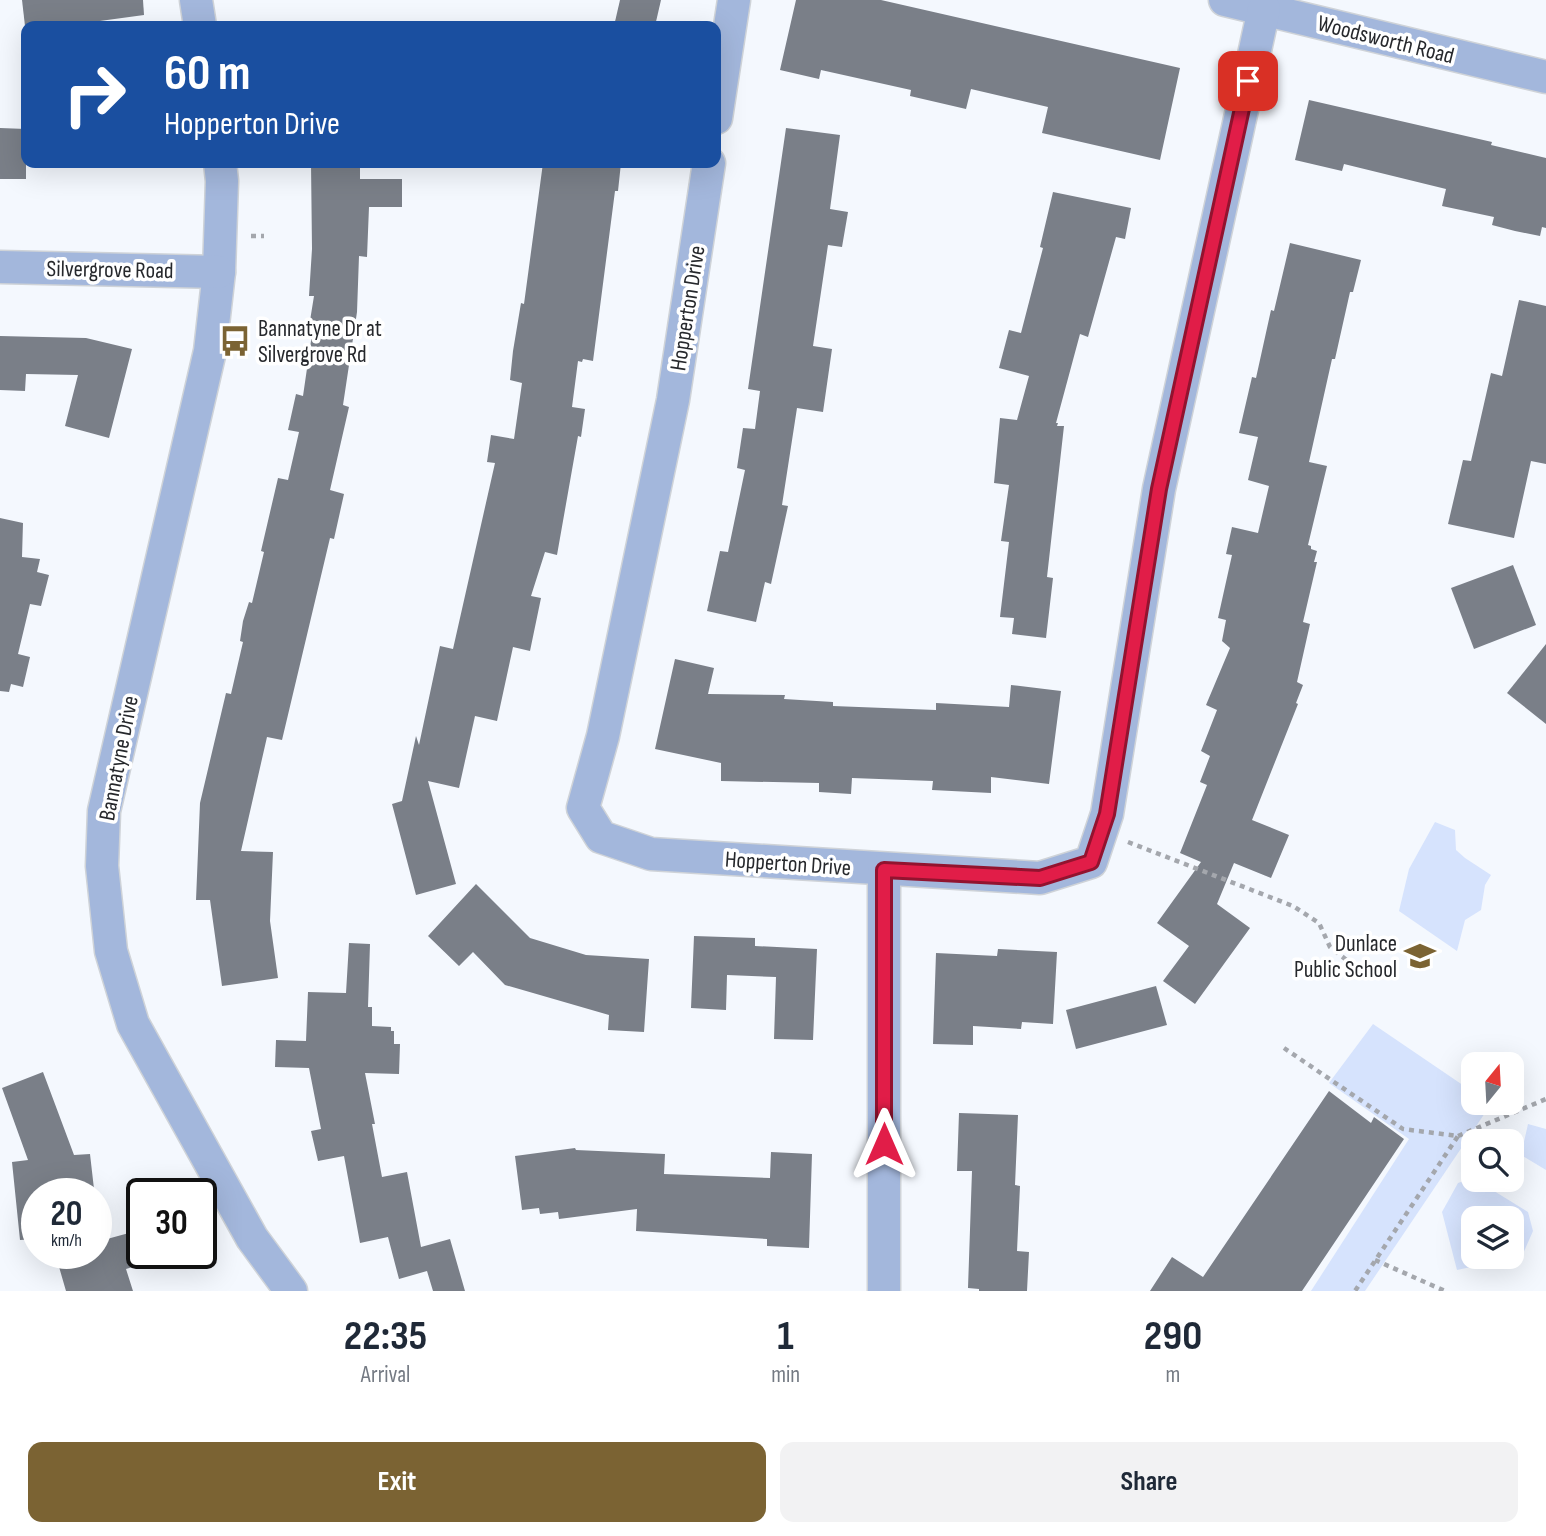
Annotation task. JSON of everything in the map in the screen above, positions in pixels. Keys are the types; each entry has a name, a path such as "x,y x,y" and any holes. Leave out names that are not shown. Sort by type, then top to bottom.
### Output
{"street":[{"path":"196,0 199,21"},
{"path":"721,85 734,0"},
{"name":"Woodsworth Road","path":"1225,0 1546,78"},
{"name":"Hopperton Drive","path":"708,168 673,400 603,736 583,808 601,837 651,854 1040,878 1091,862 1107,814 1159,489 1264,9"},
{"path":"219,272 221,168"},
{"name":"Silvergrove Road","path":"0,267 219,272"},
{"name":"Bannatyne Drive","path":"219,272 210,351 104,811 102,866 111,951 133,1024 252,1238 291,1291"},
{"path":"884,870 884,1291"}],"path":[{"path":"1101,831 1293,906 1319,923 1330,947 1349,962"},
{"path":"1284,1048 1403,1129 1458,1136 1546,1098"},
{"path":"1355,1291 1458,1136"},
{"path":"1375,1260 1446,1291"}],"shaded area":[{"path":"1435,822 1455,830 1456,850 1491,875 1485,885 1481,910 1465,920 1457,951 1399,911 1409,869"},
{"path":"1373,1024 1461,1084 1461,1115 1484,1115 1474,1129 1461,1129 1461,1149 1365,1291 1311,1291 1409,1139 1329,1083"},
{"path":"1528,1124 1546,1129 1546,1170 1524,1157"},
{"path":"1461,1182 1461,1192 1496,1192 1518,1206 1461,1206 1462,1269 1457,1270 1442,1212"},
{"path":"1524,1210 1528,1212 1533,1231 1524,1251"}],"building":[{"path":"22,0 143,0 144,15 100,21 24,21"},
{"path":"620,0 661,0 656,21 615,21"},
{"path":"796,0 881,0 1180,68 1160,160 1042,133 1048,107 971,89 966,109 910,96 911,90 821,70 819,79 780,70"},
{"path":"1309,100 1492,142 1491,145 1546,158 1546,228 1542,227 1540,236 1515,231 1492,225 1494,217 1442,206 1446,189 1344,164 1342,171 1295,160"},
{"path":"0,128 21,129 21,168 26,168 26,179 0,179"},
{"path":"786,128 840,135 830,209 848,212 842,247 828,245 813,346 832,349 823,412 797,408 782,505 788,506 771,584 765,582 756,622 707,611 720,551 728,552 745,470 737,468 743,428 755,429 760,391 748,389"},
{"path":"311,168 360,168 360,179 402,179 402,207 369,207 367,257 359,256 357,312 343,405 349,407 330,490 344,494 334,539 330,538 282,740 267,737 241,851 273,852 270,921 278,978 222,986 210,900 196,900 200,803 226,693 231,694 243,642 240,641 243,621 249,602 252,603 278,478 288,480 299,432 288,430 296,394 303,396 312,334 308,333 314,296 309,296 312,249"},
{"path":"542,168 620,168 618,191 615,191 593,361 578,361 572,407 585,409 557,555 545,552 531,596 541,598 530,651 513,647 497,721 475,716 459,788 428,781 456,884 416,895 392,804 402,801 416,736 419,745 440,646 453,649 495,463 487,462 491,435 514,439 522,383 510,380 521,303 524,304"},
{"path":"1053,192 1131,208 1125,239 1116,237 1088,337 1080,334 1056,423 1057,426 1064,426 1047,577 1053,578 1046,638 1012,634 1014,618 1000,617 1009,542 1001,541 1009,485 994,483 1000,418 1017,420 1029,376 999,368 1009,330 1021,333 1043,248 1040,247"},
{"path":"1290,243 1361,260 1353,292 1350,292 1335,359 1332,359 1309,462 1327,466 1308,545 1317,551 1314,562 1317,562 1303,622 1310,624 1297,682 1303,685 1252,820 1289,835 1271,878 1234,863 1217,904 1250,928 1195,1004 1163,981 1189,946 1157,923 1201,862 1180,853 1207,785 1200,782 1210,756 1201,751 1217,710 1206,705 1230,648 1222,641 1226,620 1218,618 1232,555 1226,554 1232,527 1258,533 1269,486 1248,480 1258,437 1239,433 1252,377 1256,378 1271,310 1274,311"},
{"path":"1519,300 1546,306 1546,464 1531,461 1514,538 1448,524 1463,460 1471,461 1491,373 1502,376"},
{"path":"0,336 86,338 132,349 109,438 65,426 78,375 26,374 25,391 0,390"},
{"path":"0,518 23,523 22,557 40,559 37,572 49,575 41,606 30,604 18,654 30,657 23,687 11,684 9,692 0,691"},
{"path":"1513,565 1536,625 1474,649 1451,588"},
{"path":"1546,644 1546,724 1507,693"},
{"path":"675,659 714,668 708,694 785,695 784,699 833,702 833,706 936,710 936,703 1009,707 1011,685 1061,691 1049,784 991,777 991,793 932,790 933,781 852,778 851,794 819,792 819,783 721,781 721,763 655,749"},
{"path":"476,884 530,938 586,955 649,959 644,1032 608,1030 609,1015 505,985 473,952 459,966 428,936"},
{"path":"694,936 755,938 755,946 817,949 813,1040 774,1039 776,977 727,975 726,1010 691,1008"},
{"path":"349,943 370,944 368,1007 372,1007 372,1026 391,1027 391,1031 394,1031 394,1044 400,1044 399,1074 365,1073 382,1177 407,1172 421,1247 450,1239 465,1291 433,1291 427,1271 399,1279 388,1237 360,1243 344,1156 318,1161 311,1131 321,1129 309,1068 275,1067 276,1040 306,1041 308,992 346,993"},
{"path":"998,949 1057,952 1053,1024 1022,1022 1021,1029 973,1026 973,1045 933,1044 936,953 997,956"},
{"path":"1156,986 1167,1025 1076,1049 1066,1010"},
{"path":"43,1072 74,1155 90,1154 93,1178 21,1178 21,1240 12,1162 28,1160 2,1088"},
{"path":"1329,1091 1371,1123 1374,1117 1404,1139 1302,1291 1150,1291 1172,1257 1203,1277"},
{"path":"959,1113 1018,1115 1015,1185 1020,1186 1017,1251 1029,1252 1027,1291 979,1291 968,1288 972,1171 957,1171"},
{"path":"575,1148 665,1154 664,1174 770,1178 771,1152 812,1154 809,1248 767,1246 767,1239 636,1231 637,1209 559,1219 558,1212 540,1214 539,1208 522,1210 515,1156"},
{"path":"126,1234 126,1269 133,1291 66,1291 60,1269 112,1269 112,1238"}],"place":[{"name":"Bannatyne Dr at Silvergrove Rd","path":"235,341"},
{"name":"Dunlace Public School","path":"1420,956"}],"route":[{"path":"884,1144 884,870 1040,878 1091,862 1107,814 1159,489 1248,81"}]}
